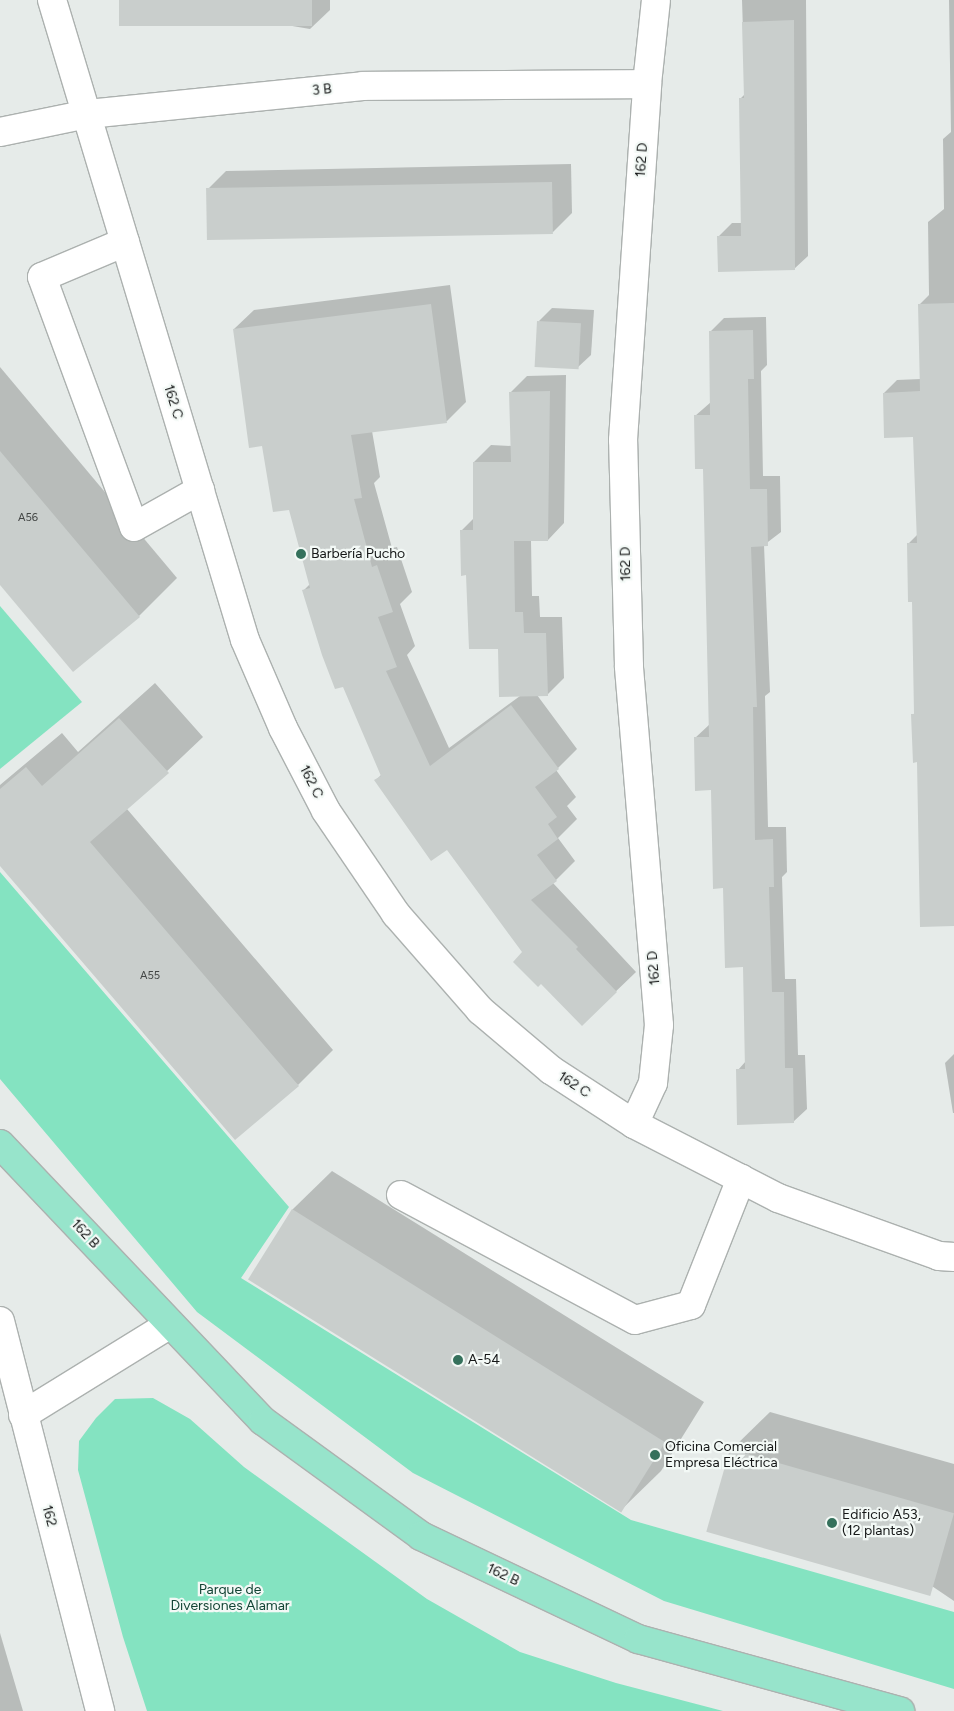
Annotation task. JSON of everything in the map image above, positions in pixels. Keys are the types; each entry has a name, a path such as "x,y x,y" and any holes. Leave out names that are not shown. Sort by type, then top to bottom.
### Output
{"main road":[{"name":"162 B","path":"0,1144 263,1421 421,1536 638,1640 900,1711"}],"street":[{"name":"162 C","path":"52,0 88,114 245,640 283,728 326,811 390,906 480,1010 551,1070 634,1124 787,1201 939,1256 954,1256"},
{"name":"162 D","path":"634,1124 653,1083 659,1025 629,666 623,440 647,84 656,0"},
{"name":"3 B","path":"0,132 88,114 363,86 647,84"},
{"path":"125,242 42,277 134,527 200,490"},
{"path":"401,1195 635,1320 691,1305 741,1179"},
{"name":"162","path":"0,1321 100,1711"},
{"path":"23,1415 170,1325"}],"green space":[{"path":"0,606 82,702 0,769"},
{"path":"0,872 289,1207 241,1278 631,1520 954,1612 954,1689 664,1601 413,1473 197,1312 0,1079"},
{"name":"Parque de Diversiones Alamar","path":"153,1398 190,1419 244,1467 427,1599 520,1652 616,1683 723,1711 147,1711 123,1637 78,1470 79,1441 96,1418 115,1399"}],"building":[{"path":"119,0 312,0 312,26 119,26"},
{"path":"794,20 795,270 718,272 717,236 741,236 739,98 744,98 742,22"},
{"path":"552,182 553,234 207,240 206,188"},
{"path":"954,303 954,926 920,927 917,762 913,763 911,714 914,714 912,602 908,602 907,543 917,543 913,437 884,438 883,393 920,391 918,304"},
{"path":"431,304 447,423 351,435 362,498 354,499 372,567 377,565 393,612 378,617 397,667 386,671 430,766 511,705 559,769 535,787 557,817 548,824 558,839 537,855 557,881 531,900 578,947 576,949 617,992 582,1026 541,984 538,987 513,962 522,952 447,850 431,861 374,780 381,776 343,687 335,689 322,655 302,590 310,588 289,510 273,512 262,446 249,448 233,329"},
{"path":"537,321 581,323 579,369 535,367"},
{"path":"753,330 754,379 748,379 750,489 767,489 768,546 751,547 757,707 753,707 755,840 773,839 774,887 769,887 772,992 784,992 785,1068 793,1068 794,1123 737,1125 736,1069 745,1069 743,967 725,968 723,888 713,889 711,790 695,791 694,737 709,737 703,469 695,469 694,415 710,415 709,331"},
{"path":"550,391 548,541 514,541 515,612 523,612 524,633 546,633 548,696 499,697 498,649 469,649 466,575 461,576 460,530 473,530 473,462 511,462 509,392"},
{"path":"0,451 140,617 73,672 0,585"},
{"path":"119,718 169,773 90,842 299,1086 235,1140 0,866 0,789 26,767 42,786"},
{"name":"A-54","path":"292,1209 665,1442 621,1513 248,1279"},
{"name":"Edificio A53, (12 plantas)","path":"730,1449 954,1513 930,1596 706,1532"}],"place":[{"name":"Barbería Pucho","path":"301,554"},
{"name":"A-54","path":"458,1360"},
{"name":"Oficina Comercial Empresa Eléctrica","path":"655,1455"},
{"name":"Edificio A53, (12 plantas)","path":"832,1523"}]}
